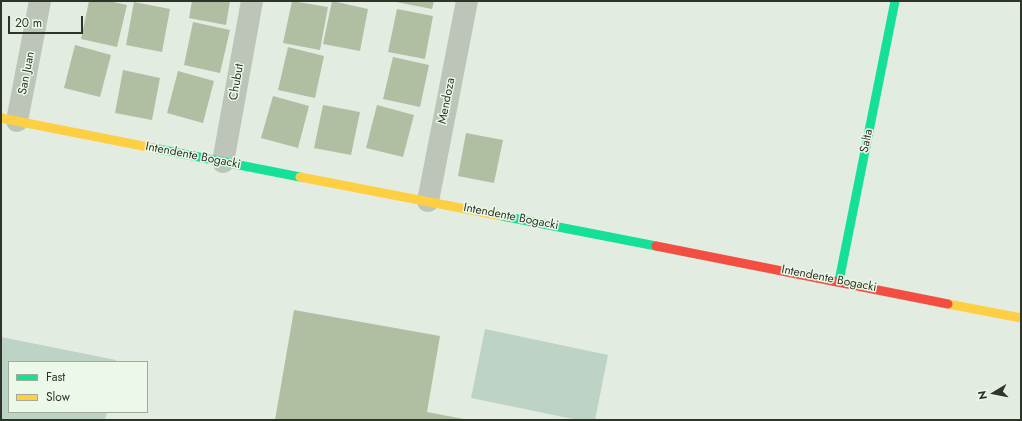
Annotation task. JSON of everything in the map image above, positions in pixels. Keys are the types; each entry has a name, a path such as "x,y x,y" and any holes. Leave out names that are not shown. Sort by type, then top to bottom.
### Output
{"street":[{"name":"San Juan","path":"9,119 40,1"},
{"name":"Chubut","path":"223,162 252,1"},
{"name":"Mendoza","path":"428,201 467,1"},
{"name":"Salta","path":"838,281 895,1"},
{"name":"Intendente Bogacki","path":"9,119 1021,318"}],"green space":[{"path":"485,329 608,355 595,420 578,420 471,398"},
{"path":"1,337 116,360 8,361 8,413 107,413 105,420 1,420"}],"building":[{"path":"89,1 109,1 127,5 117,47 81,39"},
{"path":"192,1 230,1 226,25 189,18"},
{"path":"292,1 328,7 320,50 283,43"},
{"path":"332,1 368,9 360,51 323,44"},
{"path":"396,1 434,1 432,9"},
{"path":"134,2 170,9 162,52 126,45"},
{"path":"397,9 433,16 425,59 388,52"},
{"path":"193,22 230,30 220,73 184,65"},
{"path":"75,45 111,55 100,97 64,88"},
{"path":"288,47 324,56 315,98 278,90"},
{"path":"393,57 429,65 420,107 383,99"},
{"path":"123,70 160,78 152,120 115,113"},
{"path":"178,71 214,81 203,123 167,113"},
{"path":"273,96 309,106 298,148 261,138"},
{"path":"323,105 360,112 351,155 314,148"},
{"path":"377,105 414,115 403,157 366,148"},
{"path":"466,133 503,140 494,183 458,176"},
{"path":"294,310 440,336 427,412 469,420 275,420"}],"traffic: fast":[{"path":"839,281 895,1"},
{"path":"153,148 300,177"},
{"path":"502,216 656,246"}],"traffic: slow":[{"path":"1,118 153,148"},
{"path":"300,177 502,216"},
{"path":"948,304 1021,318"}],"traffic: jam":[{"path":"656,246 948,304"}]}
